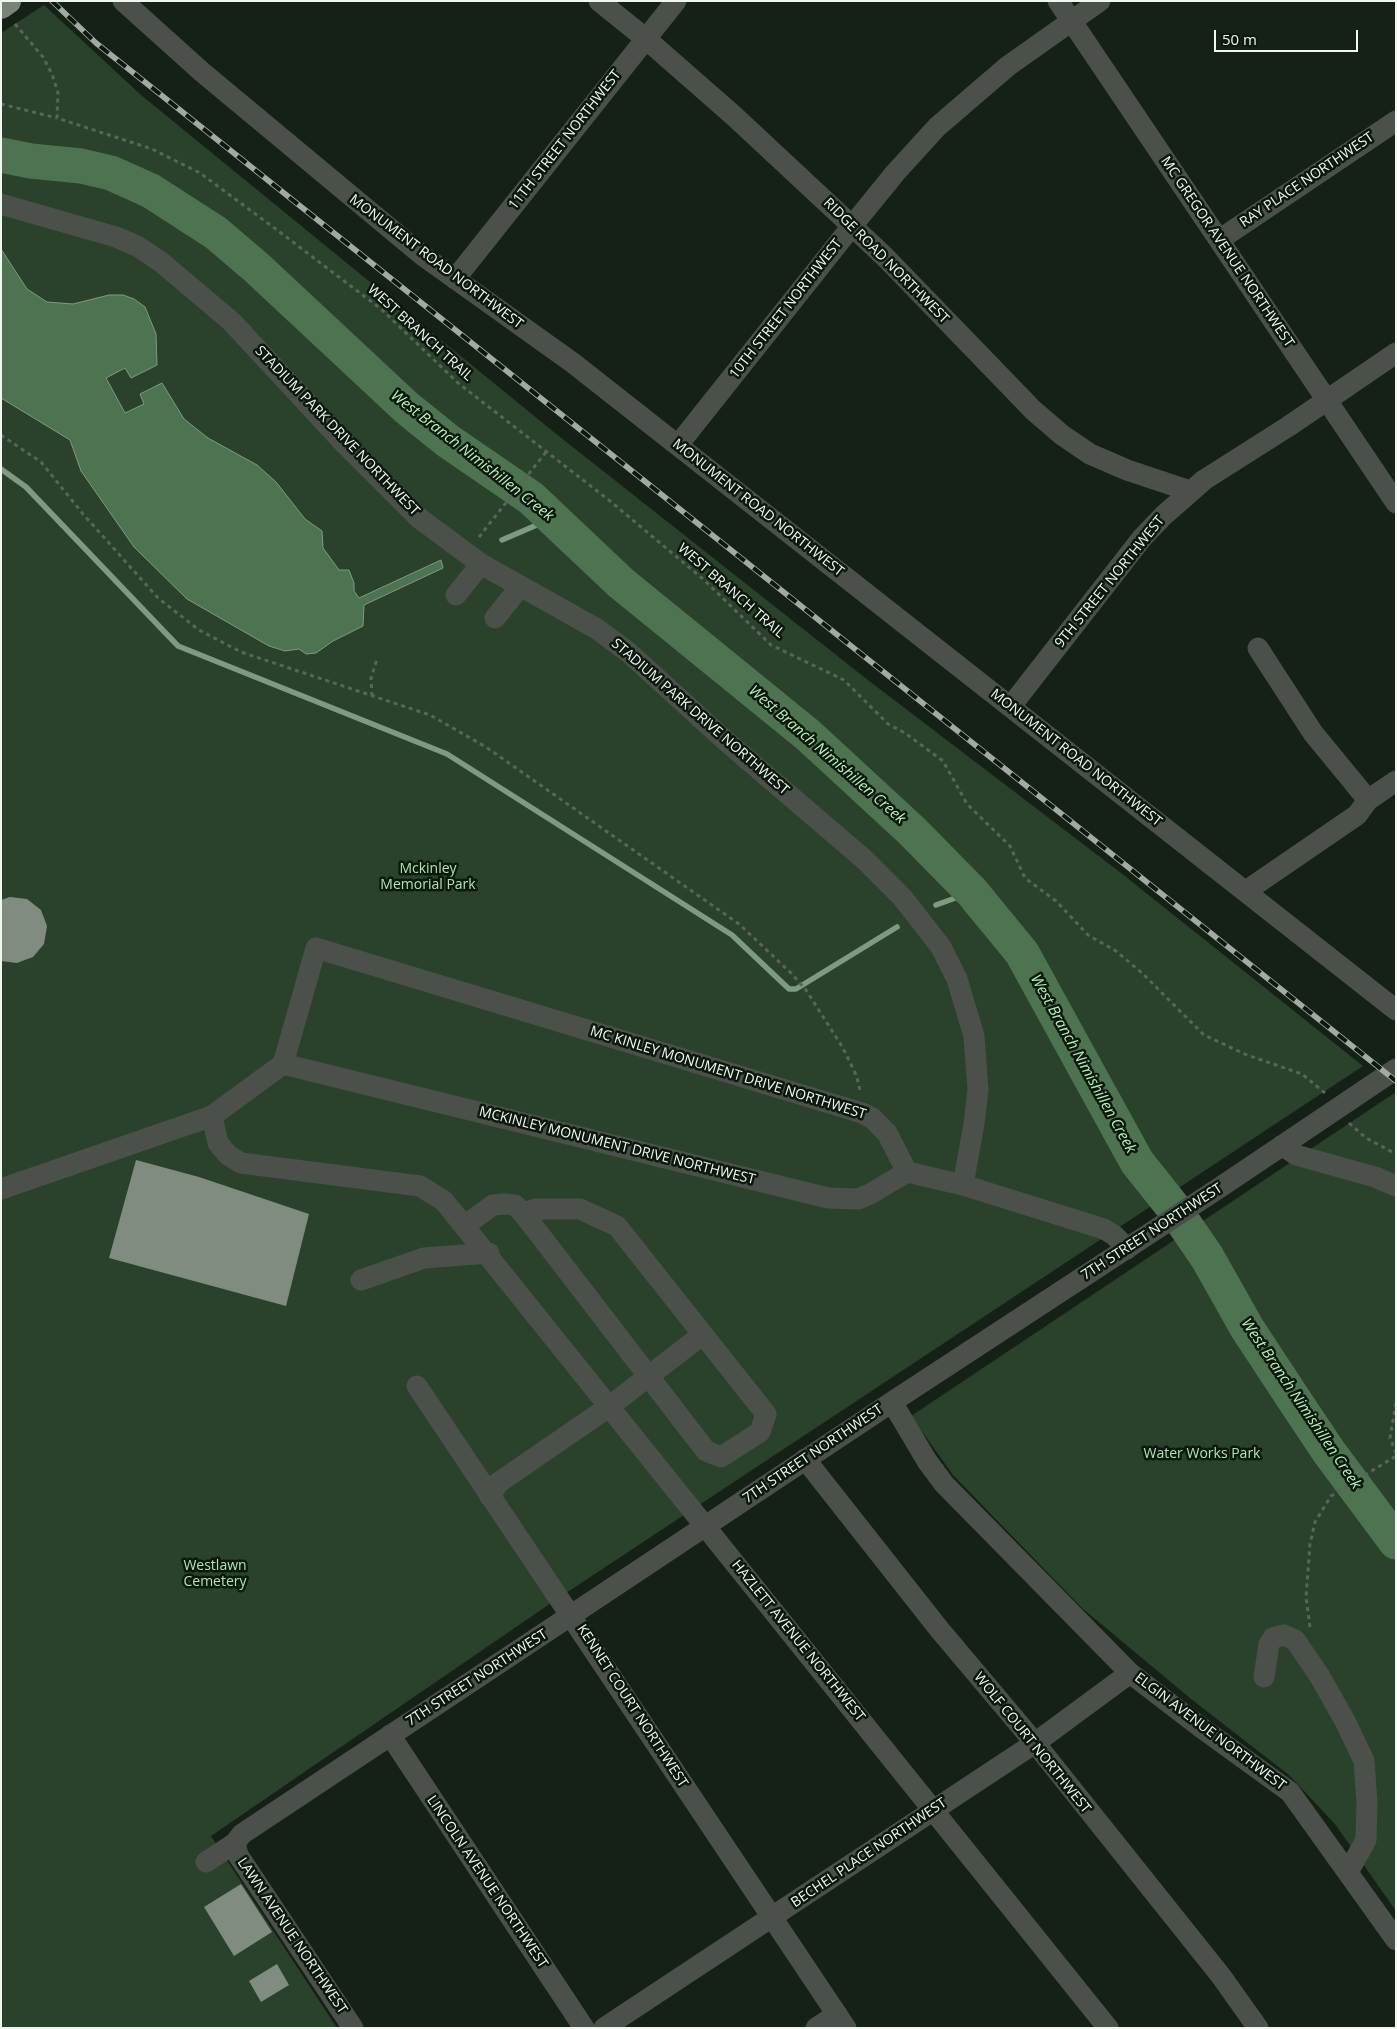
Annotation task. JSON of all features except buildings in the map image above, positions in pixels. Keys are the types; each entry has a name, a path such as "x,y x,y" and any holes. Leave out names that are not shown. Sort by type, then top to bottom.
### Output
{"main road":[{"path":"1,6 8,1"}],"street":[{"name":"MONUMENT ROAD NORTHWEST","path":"123,1 202,72 337,185 454,279 573,363 1396,1010"},
{"name":"RIDGE ROAD NORTHWEST","path":"599,1 645,38 734,116 852,226 886,258 1033,410 1062,435 1090,454 1127,470 1190,491"},
{"name":"11TH STREET NORTHWEST","path":"454,279 676,1"},
{"name":"MC GREGOR AVENUE NORTHWEST","path":"1058,1 1396,503"},
{"name":"10TH STREET NORTHWEST","path":"678,445 896,172 955,110 1008,66 1100,1"},
{"name":"RAY PLACE NORTHWEST","path":"1219,240 1396,121"},
{"name":"STADIUM PARK DRIVE NORTHWEST","path":"1,204 116,237 137,246 161,262 232,322 386,487 419,518 474,559 597,630 628,652 727,742 865,860 924,923 941,947 957,979 974,1036 978,1090 963,1185"},
{"name":"9TH STREET NORTHWEST","path":"1011,706 1142,538 1190,491 1396,353"},
{"path":"456,595 474,559"},
{"path":"496,618 520,586"},
{"path":"1258,648 1313,732 1368,800"},
{"path":"1246,891 1357,815 1368,800 1396,781"},
{"name":"MC KINLEY MONUMENT DRIVE NORTHWEST","path":"283,1064 316,948 862,1113 872,1118 887,1133 907,1172"},
{"path":"1,1189 212,1116 283,1064"},
{"name":"MCKINLEY MONUMENT DRIVE NORTHWEST","path":"283,1064 828,1198 850,1199 864,1196 897,1180 907,1172"},
{"name":"7TH STREET NORTHWEST","path":"235,1843 242,1834 705,1525 1134,1245 1396,1069"},
{"name":"HAZLETT AVENUE NORTHWEST","path":"212,1116 218,1143 228,1155 241,1163 420,1186 444,1201 1108,2028"},
{"path":"1282,1145 1296,1155 1375,1176 1396,1186"},
{"path":"907,1172 963,1185 1104,1229 1134,1245"},
{"path":"464,1226 493,1205 515,1206 706,1451 721,1457 760,1432 766,1414 617,1226 580,1209 536,1210 522,1213"},
{"path":"361,1280 424,1258 488,1254"},
{"path":"490,1496 498,1483 610,1406 702,1335"},
{"name":"KENNET COURT NORTHWEST","path":"417,1386 842,2021"},
{"name":"ELGIN AVENUE NORTHWEST","path":"892,1402 927,1461 944,1484 1130,1673 1290,1792 1396,1940"},
{"name":"WOLF COURT NORTHWEST","path":"805,1459 939,1629 1035,1743 1222,1976 1258,2028"},
{"path":"1264,1677 1269,1644 1273,1638 1284,1634 1295,1640 1319,1675 1345,1721 1364,1761 1367,1803 1366,1840 1348,1872"},
{"name":"BECHEL PLACE NORTHWEST","path":"604,2028 1035,1743 1130,1673"},
{"name":"LINCOLN AVENUE NORTHWEST","path":"390,1736 584,2028"},
{"path":"206,1862 235,1843"},
{"name":"LAWN AVENUE NORTHWEST","path":"235,1843 238,1855 353,2028"},
{"path":"816,2028 842,2021"}],"path":[{"path":"1,6 43,58 52,74 58,93 58,118"},
{"name":"WEST BRANCH TRAIL","path":"1,104 58,118 152,149 200,173 380,309 458,383 610,501 703,579 772,644 844,680 888,724 905,733 943,761 967,804 1010,846 1025,878 1056,901 1088,935 1116,951 1142,973 1204,1035 1247,1055 1302,1074 1323,1090 1352,1127 1396,1154"},
{"path":"1,435 42,462 83,514 158,598 200,630 241,652 430,714 486,747 739,924 806,990 843,1048 857,1077 862,1113"},
{"path":"474,559 507,502 546,452"},
{"path":"372,696 371,678 377,659"},
{"path":"1304,1655 1312,1643 1306,1597 1310,1544 1315,1522 1331,1496 1396,1454 1390,1438 1396,1403"}],"green space":[{"name":"Mckinley Memorial Park","path":"44,5 141,95 555,433 864,677 1121,873 1363,1066 554,1601 211,1836 337,2028 1,2028 1,33"},
{"name":"Water Works Park","path":"1396,1092 1396,1911 1335,1824 1289,1775 1191,1699 1082,1608 953,1475 911,1416"}],"shaded area":[{"path":"1,249 27,289 47,302 73,304 109,295 123,295 134,299 145,307 156,334 157,365 131,378 125,368 106,378 125,413 144,404 140,394 162,383 184,419 208,438 257,465 276,482 305,519 322,531 323,548 339,570 349,570 354,583 354,591 359,598 441,560 443,568 364,605 363,626 333,641 316,653 306,654 299,649 285,651 269,646 187,599 134,547 81,471 70,440 1,398"}],"waterway":[{"name":"West Branch Nimishillen Creek","path":"1,155 31,161 81,166 111,173 151,191 216,233 257,268 407,408 448,441 531,498 621,583 808,735 912,831 972,892 1022,953 1137,1162 1172,1206 1207,1257 1247,1328 1329,1452 1396,1542"},
{"path":"1,469 26,487 178,646 447,754 732,935 789,989 796,989 897,927"},
{"path":"502,540 553,518"},
{"path":"936,905 972,892"}],"railway":[{"path":"52,1 96,43 1396,1081"}],"park label":[{"name":"Westlawn Cemetery","path":"215,1574"}]}
